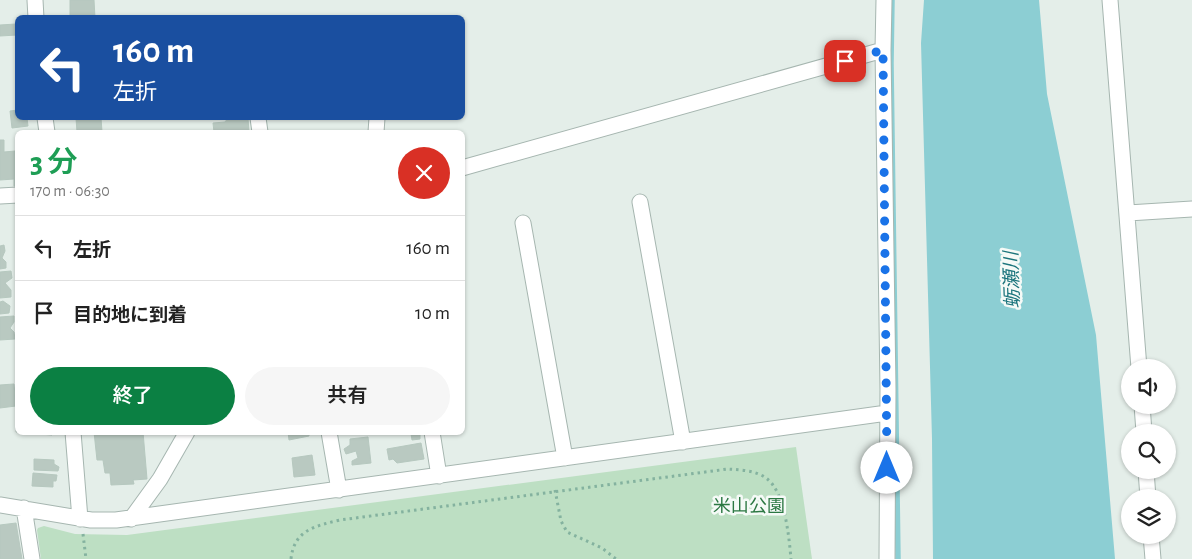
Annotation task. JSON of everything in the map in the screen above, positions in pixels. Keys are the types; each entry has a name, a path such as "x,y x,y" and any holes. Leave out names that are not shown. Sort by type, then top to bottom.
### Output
{"street":[{"path":"35,0 36,15"},
{"path":"884,0 887,559"},
{"path":"1110,0 1138,359"},
{"path":"465,167 883,50"},
{"path":"0,196 15,195"},
{"path":"640,202 683,442"},
{"path":"1128,213 1192,209"},
{"path":"523,223 565,458"},
{"path":"0,505 80,519 102,521 131,519 887,413"},
{"path":"73,435 80,519"},
{"path":"131,519 160,479 185,435"},
{"path":"330,435 339,490"},
{"path":"432,435 439,476"},
{"path":"24,508 32,559"},
{"path":"1152,544 1153,559"}],"path":[{"path":"291,559 292,547 302,534 316,526 340,520 555,490 728,469 746,470 765,477 775,486 785,518 791,559"},
{"path":"555,490 561,521 567,532 602,548 616,559"},
{"path":"80,519 86,559"}],"green space":[{"name":"米山公園","path":"796,447 812,559 41,559 37,530 44,526 75,534 127,535"}],"water":[{"name":"蛎瀬川","path":"924,0 1039,0 1047,94 1096,335 1115,559 933,559 932,439 921,43"}],"building":[{"path":"70,0 94,0 95,15 70,15"},
{"path":"15,24 15,35 0,36 0,25"},
{"path":"15,110 15,120 27,120 28,126 12,128 10,111"},
{"path":"76,120 101,120 102,130 77,130"},
{"path":"226,120 248,120 249,130 214,130 213,123 225,122"},
{"path":"0,140 4,140 4,152 15,151 15,186 14,179 0,180"},
{"path":"4,245 5,251 2,258 6,262 6,268 0,269 0,246"},
{"path":"11,271 12,278 5,283 11,290 11,297 0,298 0,272"},
{"path":"3,301 10,306 9,313 0,314 0,302"},
{"path":"14,316 14,322 10,328 14,332 15,339 0,340 0,317"},
{"path":"14,384 15,406 0,408 0,385"},
{"path":"94,435 143,435 147,479 133,480 134,484 111,485 110,473 105,473 103,460 97,460"},
{"path":"288,435 309,435 309,436 289,440"},
{"path":"411,435 420,435 420,439 412,440"},
{"path":"368,437 371,463 352,465 352,461 358,458 356,451 346,454 344,449 350,445 350,439"},
{"path":"421,443 424,459 397,463 393,459 389,460 387,449"},
{"path":"312,455 315,475 294,477 292,458"},
{"path":"34,459 54,460 54,464 59,467 58,471 34,470"},
{"path":"33,473 57,475 56,481 53,481 53,487 32,486"},
{"path":"16,523 22,559 0,559 0,525"}],"waterway":[{"path":"892,0 891,63 898,559"}],"route":[{"path":"845,61 883,50 888,389 887,468"}]}
